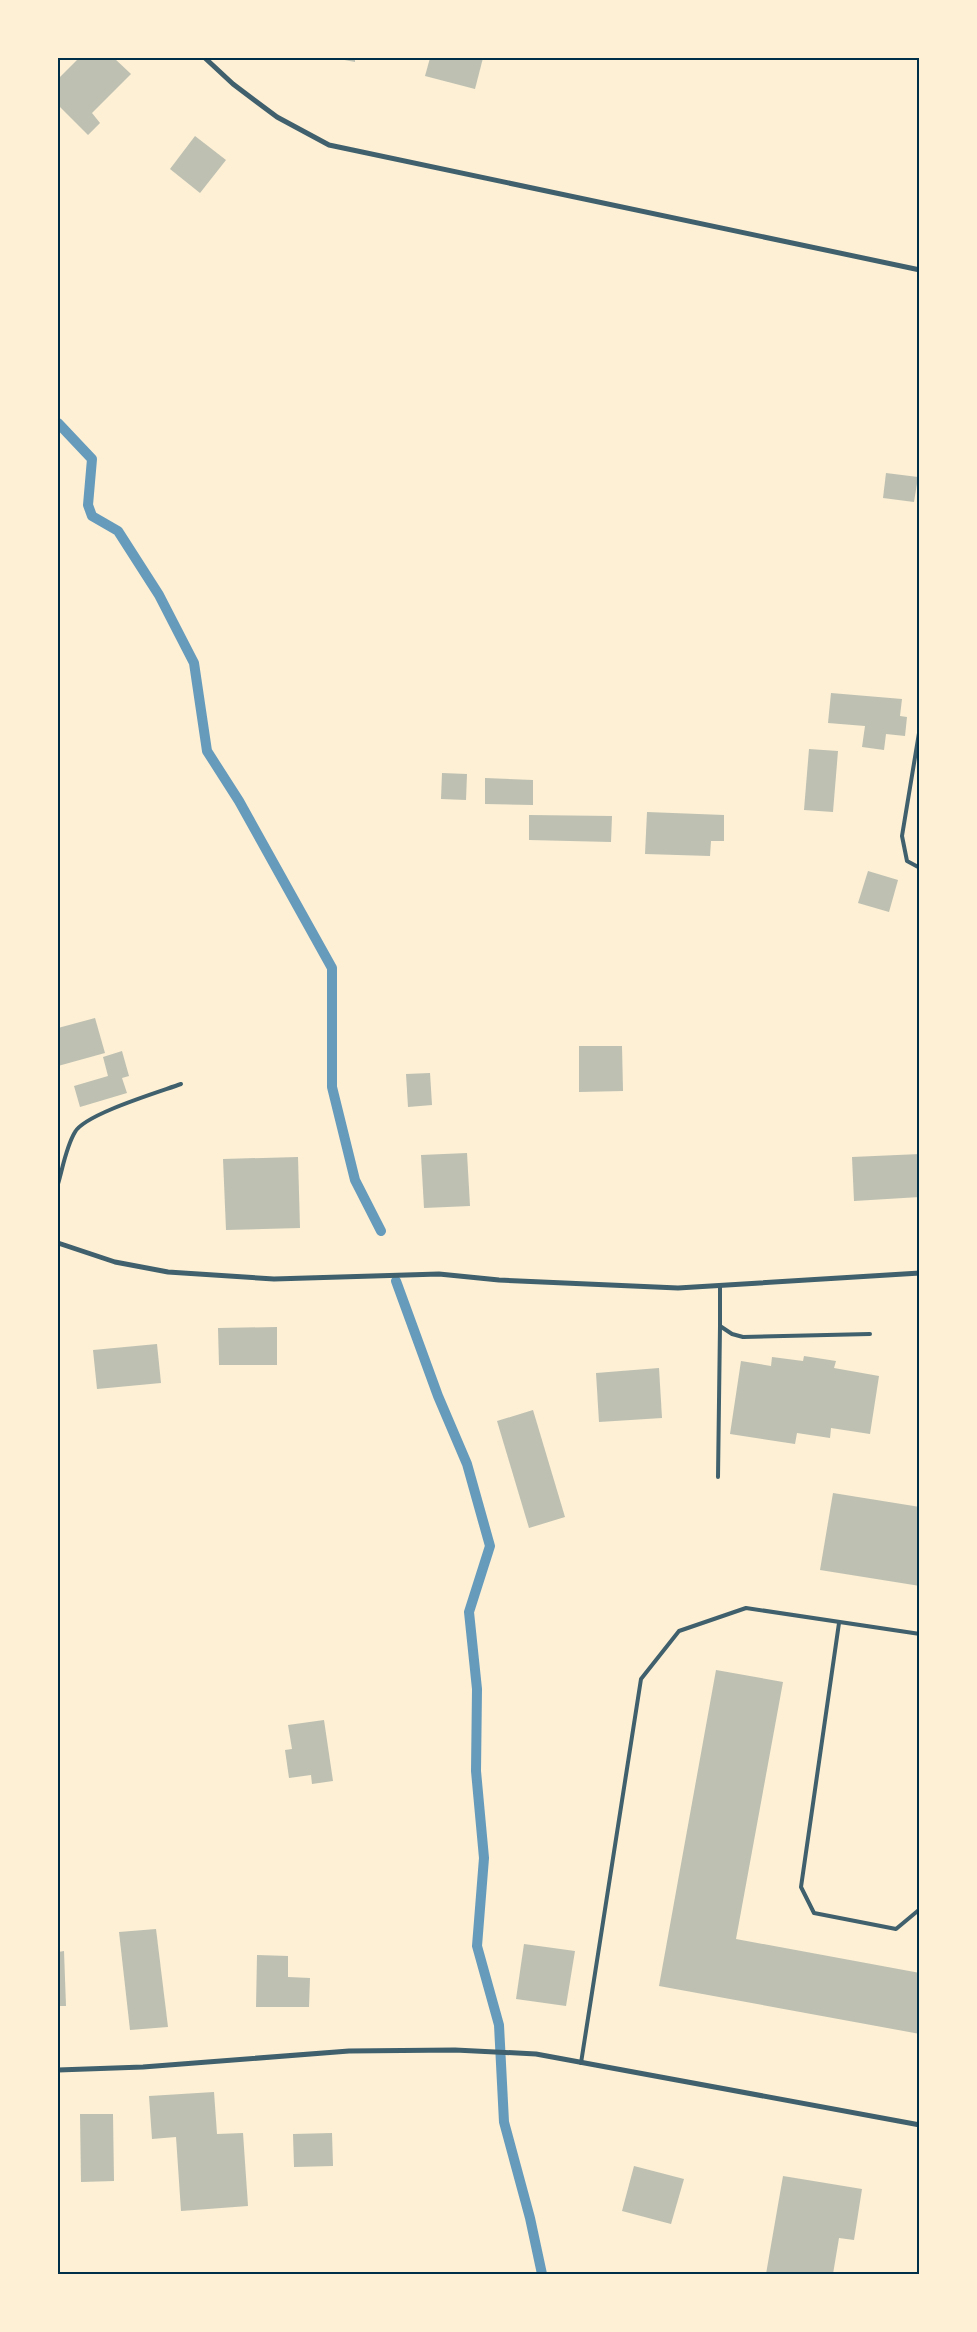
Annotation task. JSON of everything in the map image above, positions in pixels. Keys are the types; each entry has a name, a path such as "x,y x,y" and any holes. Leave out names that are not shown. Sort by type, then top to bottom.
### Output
{"street":[{"path":"205,58 233,84 277,117 329,145 920,270"},
{"path":"58,1243 115,1262 168,1272 274,1279 439,1274 561,1283 678,1288 920,1273"},
{"path":"58,2070 143,2067 349,2051 455,2050 536,2054 920,2125"}],"lane":[{"path":"920,727 902,836 907,861 920,868"},
{"path":"58,1184 76,1130 92,1118 110,1110 181,1084"},
{"path":"718,1477 720,1286"},
{"path":"720,1326 732,1334 743,1337 870,1334"},
{"path":"581,2063 641,1679 679,1630 746,1608 920,1634"},
{"path":"839,1623 801,1887 814,1913 896,1929 920,1909"}],"building":[{"path":"79,58 114,58 131,74 92,113 100,123 88,135 58,105 58,79"},
{"path":"334,58 355,58 355,62"},
{"path":"430,58 483,58 475,89 425,76"},
{"path":"195,136 226,160 200,193 170,169"},
{"path":"886,473 918,477 914,502 883,498"},
{"path":"831,693 902,699 900,716 907,717 905,736 886,734 884,750 862,747 865,726 828,723"},
{"path":"809,749 838,751 833,812 804,810"},
{"path":"442,773 467,774 466,800 441,799"},
{"path":"485,778 533,780 533,805 485,804"},
{"path":"647,812 724,815 724,841 711,841 710,856 645,854"},
{"path":"529,815 612,816 611,842 529,840"},
{"path":"868,871 898,880 889,912 858,903"},
{"path":"95,1018 105,1053 58,1066 58,1028"},
{"path":"579,1046 622,1046 623,1091 579,1092"},
{"path":"122,1051 129,1076 122,1078 127,1093 80,1107 74,1086 108,1076 103,1057"},
{"path":"430,1073 432,1105 408,1107 406,1074"},
{"path":"467,1153 470,1206 424,1208 421,1155"},
{"path":"920,1154 920,1197 854,1201 852,1157"},
{"path":"298,1157 300,1228 226,1230 223,1159"},
{"path":"277,1327 277,1365 219,1365 218,1328"},
{"path":"157,1344 161,1383 97,1389 93,1350"},
{"path":"804,1356 836,1361 834,1368 879,1376 870,1434 831,1428 830,1438 797,1433 795,1444 730,1434 741,1361 771,1366 772,1357 803,1361"},
{"path":"659,1368 662,1418 599,1422 596,1373"},
{"path":"533,1410 565,1517 529,1528 497,1421"},
{"path":"833,1493 920,1507 920,1586 820,1570"},
{"path":"716,1670 783,1682 736,1939 920,1973 920,2034 659,1986"},
{"path":"324,1720 333,1781 312,1784 311,1775 289,1778 285,1750 292,1749 288,1725"},
{"path":"156,1929 168,2027 130,2030 119,1932"},
{"path":"524,1944 575,1951 566,2006 516,1999"},
{"path":"64,1951 66,2006 58,2006 58,1952"},
{"path":"257,1955 288,1956 288,1977 310,1978 309,2007 256,2007"},
{"path":"214,2092 217,2134 243,2133 248,2206 181,2211 176,2137 152,2139 149,2096"},
{"path":"80,2114 113,2114 114,2181 81,2182"},
{"path":"332,2133 333,2166 294,2167 293,2134"},
{"path":"634,2166 684,2179 671,2224 622,2211"},
{"path":"783,2176 862,2189 854,2240 839,2238 833,2274 766,2274"}],"waterway":[{"path":"58,423 92,459 88,505 92,516 118,531 159,595 194,663 207,751 239,801 332,968 332,1087 355,1180 381,1231"},
{"path":"396,1281 438,1396 467,1464 490,1546 469,1612 477,1689 476,1771 484,1858 477,1946 499,2025 504,2122 530,2218 542,2274"}]}
